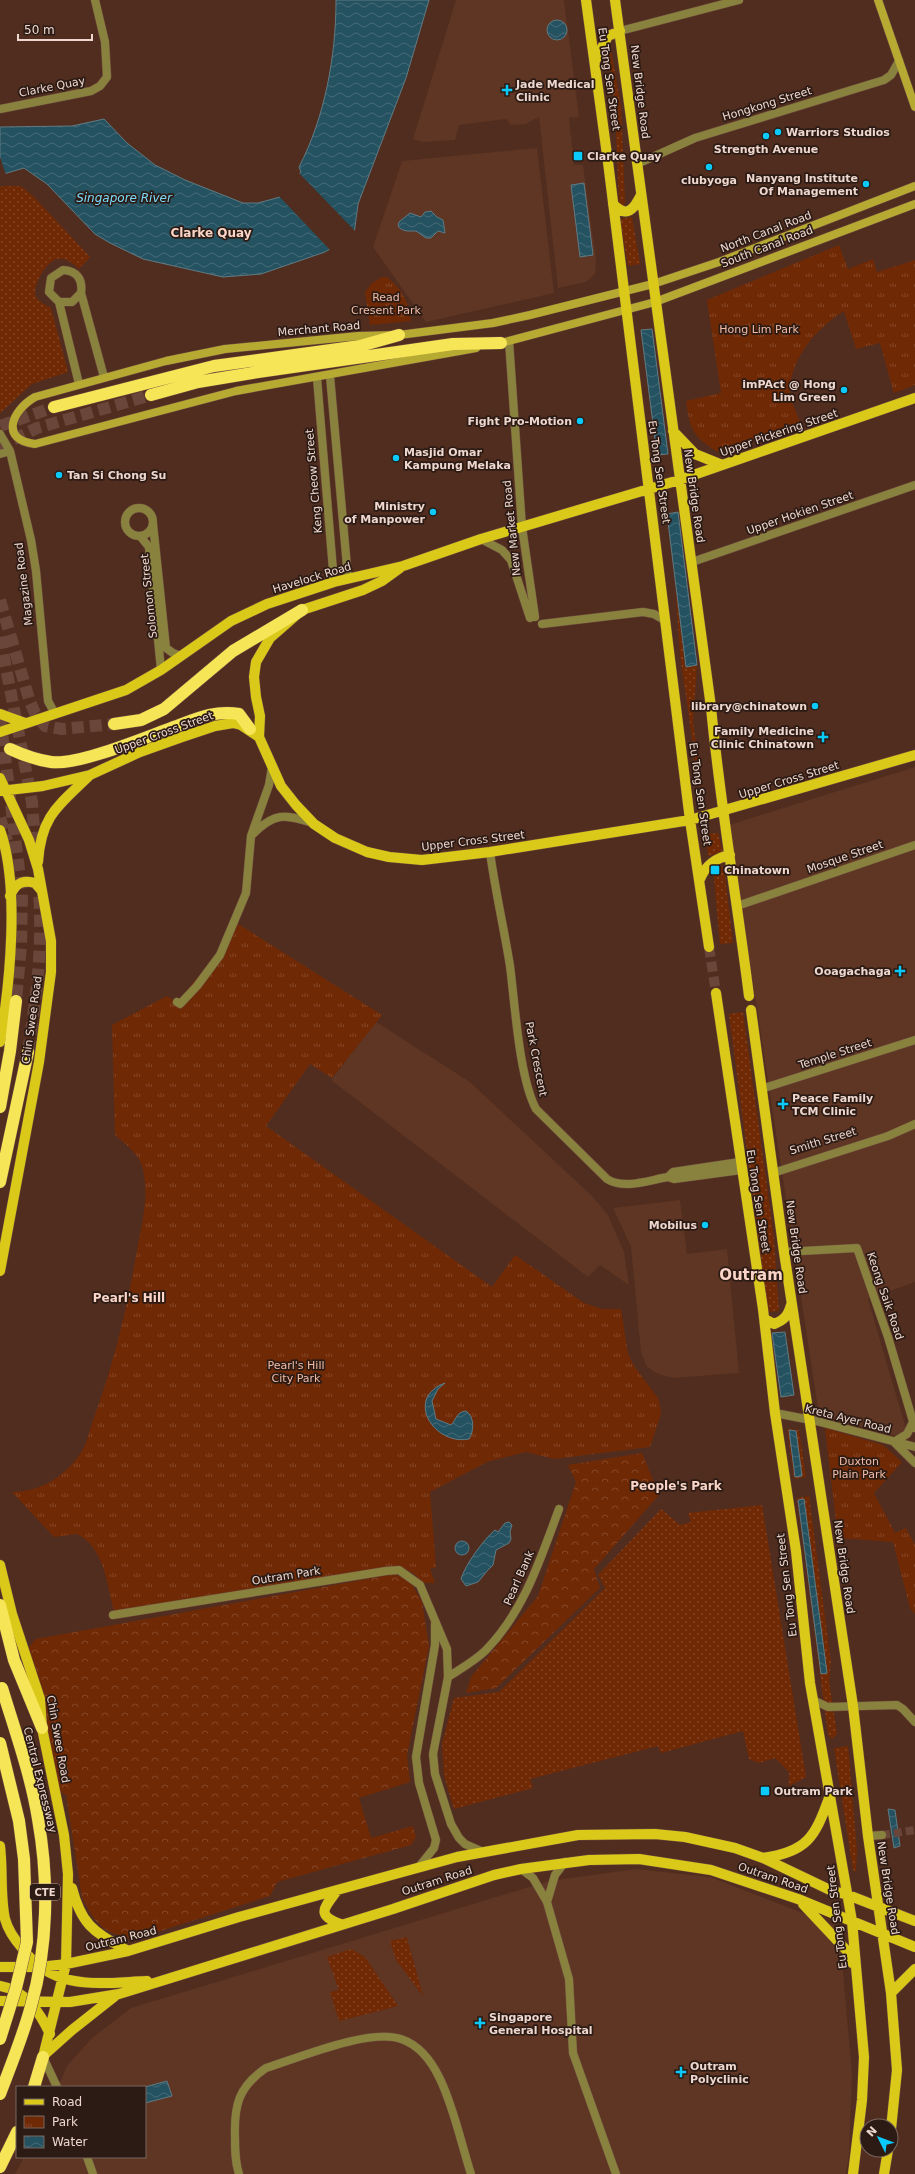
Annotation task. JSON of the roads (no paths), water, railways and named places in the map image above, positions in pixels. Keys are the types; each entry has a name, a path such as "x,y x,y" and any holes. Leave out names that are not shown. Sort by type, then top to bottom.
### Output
{"highway":[{"path":"54,407 214,366 360,346 399,335"},
{"path":"151,395 198,382 258,372 453,344 505,342"},
{"path":"114,724 141,720 164,710 233,650 302,610"},
{"path":"10,749 52,762 70,761 106,751 206,715 225,712 239,714 254,733"},
{"path":"0,1107 10,1051 16,1001"},
{"path":"0,1182 28,1052"},
{"path":"0,1605 14,1660 42,1728"},
{"name":"Central Expressway","path":"0,2094 32,2005 42,1953 45,1901 44,1859 38,1818 22,1754 1,1686"},
{"name":"CTE","path":"0,1743 18,1821 24,1859 26,1942 16,1988 0,2039"},
{"path":"34,2086 43,2056"},
{"path":"0,2168 16,2134"}],"main road":[{"name":"Eu Tong Sen Street","path":"586,0 595,61 690,820 709,947"},
{"name":"New Bridge Road","path":"615,0 679,480 712,707 722,812 730,855 749,996"},
{"path":"595,61 608,36 620,31"},
{"path":"613,204 619,210 626,212 631,210 641,195"},
{"name":"Upper Pickering Street","path":"649,489 915,398"},
{"path":"673,431 695,454 722,465"},
{"name":"Havelock Road","path":"0,732 113,695 162,670 231,621 253,610 334,582 403,566 481,539 649,489"},
{"path":"254,733 260,716 254,677 256,662 270,638 302,610 363,590 382,581 403,566"},
{"path":"0,714 25,723"},
{"name":"Upper Cross Street","path":"3,791 43,786 90,775 140,752 215,726 233,723 254,733 281,786 314,824 335,838 367,852 389,857 427,860 490,852 690,820 915,756"},
{"path":"38,869 40,840 53,811 90,775"},
{"name":"Chin Swee Road","path":"0,778 3,791 29,840 38,869 51,932 51,972 38,1069 0,1270"},
{"path":"0,830 7,852 11,934 0,1042"},
{"path":"0,840 7,852"},
{"path":"700,879 707,866 714,860 730,855"},
{"path":"10,896 17,884 22,881 35,883 43,892"},
{"name":"Eu Tong Sen Street","path":"716,993 765,1318 776,1414 796,1551 813,1700 852,1921 864,2057 862,2100 853,2174"},
{"name":"New Bridge Road","path":"751,1010 769,1151 853,1706 877,1906 891,1992 897,2070 892,2118"},
{"path":"765,1318 774,1324 783,1320 788,1316 792,1303"},
{"name":"Chin Swee Road","path":"0,1564 12,1614 40,1699 42,1728 64,1835 68,1874"},
{"path":"763,1858 782,1856 813,1836 818,1828 830,1797"},
{"name":"Outram Road","path":"0,1968 40,1967 66,1964 128,1951 239,1917 336,1892 457,1857 578,1835 655,1834 685,1837 728,1847 763,1858 830,1890 848,1895 915,1921"},
{"path":"0,1847 2,1909 5,1919 10,1930 26,1954 40,1967 62,1979 88,1984 159,1980"},
{"name":"Outram Road","path":"0,2000 58,2002 119,1994 159,1980 393,1909 494,1875 565,1862 638,1859 711,1870 798,1899 915,1947"},
{"path":"68,1874 75,1901 89,1926 95,1932 128,1951"},
{"path":"43,2056 58,2002 66,1964 68,1874"},
{"path":"336,1892 324,1908 324,1914 327,1919 340,1924"},
{"path":"798,1899 848,1952 857,1984"},
{"path":"891,1992 915,1970"},
{"path":"0,1986 8,1987 21,1994 30,2002 43,2020 50,2034"},
{"path":"43,2056 87,2017 119,1994"},
{"path":"884,2174 887,2158"}],"street":[{"name":"Clarke Quay","path":"0,109 91,91 105,82 107,77 105,42 95,0"},
{"path":"620,31 739,0"},
{"path":"878,0 915,107"},
{"name":"Hongkong Street","path":"637,164 695,138 884,80 891,75 899,61"},
{"name":"North Canal Road","path":"623,291 653,284 719,262 915,186"},
{"name":"South Canal Road","path":"626,309 655,302 915,204"},
{"path":"79,384 59,302 50,292 49,285 51,278 62,270 76,274 82,286 81,293 104,378"},
{"name":"Merchant Road","path":"316,378 236,391 35,444 21,442 14,436 12,419 22,405 35,397 166,361 225,350 358,336 399,335 493,323 623,291"},
{"path":"59,302 72,302 81,293"},
{"path":"316,378 505,342 626,309"},
{"name":"New Market Road","path":"481,539 502,550 511,560 532,617 505,342"},
{"path":"330,376 348,578"},
{"name":"Keng Cheow Street","path":"316,378 334,582"},
{"path":"320,413 333,411"},
{"path":"0,434 10,451 0,454"},
{"name":"Magazine Road","path":"10,451 31,540 36,571 48,701 56,714"},
{"path":"325,476 338,474"},
{"name":"Upper Hokien Street","path":"692,562 915,485"},
{"name":"Solomon Street","path":"162,670 150,547 140,536 132,535 126,529 124,522 129,511 137,508 145,509 151,514 166,648 181,656"},
{"path":"328,511 341,509"},
{"path":"140,536 148,532 153,524"},
{"path":"330,537 344,535"},
{"path":"542,624 644,612 654,614 666,621"},
{"path":"177,1002 180,1004 197,986 220,955 246,893 251,836 269,785 272,767"},
{"path":"251,836 266,821 275,817 290,817 314,824"},
{"name":"Mosque Street","path":"737,906 915,845"},
{"name":"Park Crescent","path":"490,852 523,1060 534,1105 607,1179 614,1184 623,1185 668,1176 674,1179 741,1166"},
{"name":"Temple Street","path":"761,1089 915,1040"},
{"name":"Smith Street","path":"773,1173 888,1132 890,1134 915,1124"},
{"name":"Smith Street","path":"769,1151 780,1166 834,1151"},
{"name":"Keong Saik Road","path":"784,1252 857,1248 888,1337 914,1425 907,1434 894,1442"},
{"name":"Kreta Ayer Road","path":"776,1414 810,1419 915,1447"},
{"path":"894,1442 915,1463"},
{"name":"Pearl Bank","path":"448,1677 486,1650 514,1616 532,1582 559,1509"},
{"name":"Outram Park","path":"113,1615 399,1570 420,1585 446,1649 448,1677 433,1754 435,1774 451,1824 459,1838 465,1844 484,1852"},
{"name":"Outram Park","path":"418,1868 434,1848 436,1840 419,1783 416,1757 435,1645 435,1621"},
{"path":"813,1700 828,1707 897,1705 903,1709 915,1722"},
{"path":"868,1836 882,1835"},
{"path":"547,1902 555,1875 565,1862"},
{"path":"521,1869 533,1878 547,1902 569,1979 573,2053 616,2174"},
{"path":"239,2174 235,2161 234,2118 236,2103 242,2092 258,2074 266,2068 354,2040 390,2037 400,2038 418,2049 435,2068 445,2090 471,2174"},
{"path":"43,2056 57,2086"},
{"path":"87,2158 93,2174"}],"water":[{"name":"Singapore River","path":"336,0 429,0 406,78 358,204 354,234 325,252 261,274 223,277 143,259 95,234 47,184 24,168 0,175 0,127 72,126 104,119 127,143 155,165 185,180 243,203 258,203 280,197 301,172 299,167 316,128 322,107 334,43"},
{"path":"557,20 564,23 567,30 564,37 557,40 550,37 547,30 550,23"},
{"path":"584,183 593,255 580,257 571,185"},
{"path":"431,211 443,220 445,233 438,231 431,238 426,238 416,231 404,230 398,226 399,222 410,213 421,217 425,212"},
{"path":"652,329 668,454 657,455 641,330"},
{"path":"678,512 697,665 686,667 667,514"},
{"path":"785,1332 794,1395 781,1397 772,1333"},
{"path":"445,1383 438,1389 432,1401 436,1419 451,1425 458,1414 466,1411 471,1417 473,1424 469,1439 456,1439 445,1435 435,1428 428,1419 425,1409 427,1399 433,1390"},
{"path":"789,1430 796,1431 802,1476 795,1477"},
{"path":"804,1499 827,1673 821,1674 798,1500"},
{"path":"509,1522 512,1525 510,1532 511,1539 509,1543 496,1550 493,1565 478,1582 466,1586 461,1579 466,1567 475,1553 495,1530 498,1532 505,1523"},
{"path":"459,1541 465,1541 469,1545 469,1551 465,1555 459,1555 455,1551 455,1545"},
{"path":"888,1809 895,1810 900,1846 894,1848"},
{"path":"167,2081 172,2096 146,2103 146,2087"}],"tunnel":[{"path":"0,451 10,441 37,428 151,395"},
{"path":"0,426 54,407"},
{"path":"0,600 30,702 35,713 45,726 62,729 114,724"},
{"path":"0,637 32,802 36,857"},
{"path":"0,716 22,894 21,946 16,1001"},
{"path":"0,818 7,841"},
{"path":"28,1052 36,993 39,953 39,893"},
{"path":"709,947 716,993"},
{"path":"882,1835 915,1830"}],"place":[{"name":"Jade Medical Clinic","path":"507,90"},
{"name":"Warriors Studios","path":"778,132"},
{"name":"Strength Avenue","path":"766,136"},
{"name":"Clarke Quay","path":"578,156"},
{"name":"clubyoga","path":"709,167"},
{"name":"Nanyang Institute Of Management","path":"866,184"},
{"name":"imPAct @ Hong Lim Green","path":"844,390"},
{"name":"Fight Pro-Motion","path":"580,421"},
{"name":"Masjid Omar Kampung Melaka","path":"396,458"},
{"name":"Tan Si Chong Su","path":"59,475"},
{"name":"Ministry of Manpower","path":"433,512"},
{"name":"library@chinatown","path":"815,706"},
{"name":"Family Medicine Clinic Chinatown","path":"823,737"},
{"name":"Chinatown","path":"715,870"},
{"name":"Ooagachaga","path":"900,971"},
{"name":"Peace Family TCM Clinic","path":"783,1104"},
{"name":"Mobilus","path":"705,1225"},
{"name":"Outram Park","path":"765,1791"},
{"name":"Singapore General Hospital","path":"480,2023"},
{"name":"Outram Polyclinic","path":"681,2072"}],"district":[{"name":"Clarke Quay","path":"211,233"},
{"name":"Outram","path":"751,1275"},
{"name":"Pearl's Hill","path":"129,1298"},
{"name":"People's Park","path":"676,1486"}],"park label":[{"name":"Read Cresent Park","path":"386,303"},
{"name":"Hong Lim Park","path":"759,329"},
{"name":"Pearl's Hill City Park","path":"296,1371"},
{"name":"Duxton Plain Park","path":"859,1467"}]}
